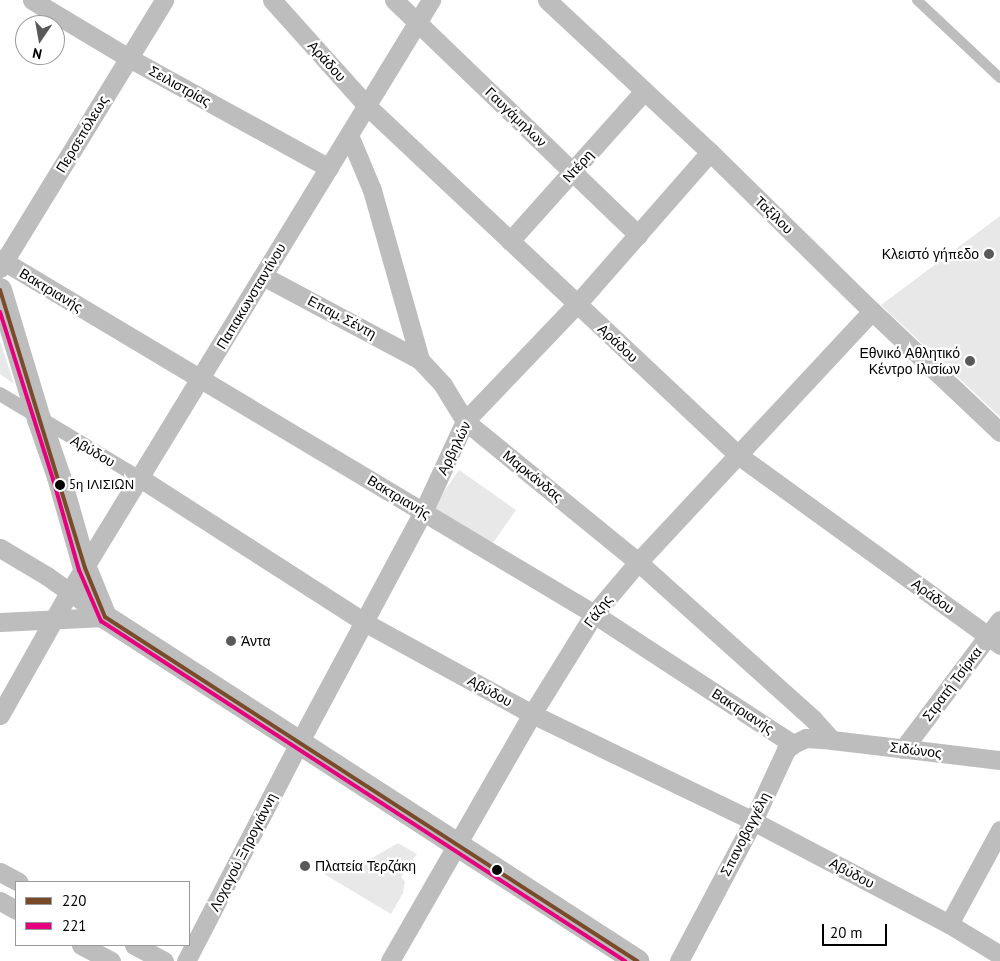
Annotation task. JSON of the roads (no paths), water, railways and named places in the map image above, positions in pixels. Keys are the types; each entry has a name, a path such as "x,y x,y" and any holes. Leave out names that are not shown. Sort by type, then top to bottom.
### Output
{"street":[{"name":"Σειλιστρίας","path":"32,0 129,58 329,168"},
{"name":"Περσεπόλεως","path":"1,263 164,0"},
{"name":"Αράδου","path":"272,0 367,106 738,455 994,640"},
{"name":"Γαυγάμηλων","path":"394,0 638,235"},
{"name":"Παπακωνσταντίνου","path":"0,715 70,591 432,0"},
{"name":"Ταξίλου","path":"547,0 710,152 872,311 1000,432"},
{"name":"Ντέρη","path":"510,241 644,91"},
{"name":"Μαρκάνδας","path":"349,135 372,190 420,360 444,385 465,421 638,562 814,719 832,740"},
{"name":"Αρβηλών","path":"299,742 423,512 465,421 577,304 710,152"},
{"name":"Βακτριανής","path":"1,263 200,379 594,614 789,747"},
{"name":"Επαμ. Σέντη","path":"263,276 420,360"},
{"path":"0,290 39,420 59,477 85,568 105,617"},
{"name":"Γάζης","path":"390,961 532,714 594,614 638,562 872,311"},
{"name":"Αβύδου","path":"0,394 39,420 140,478 364,622 532,714 753,821 949,924 1000,955"},
{"path":"0,548 70,591 105,617 637,961"},
{"path":"0,622 105,617"},
{"name":"Στρατή Τσίρκα","path":"904,749 994,640 1000,620"},
{"path":"789,747 806,738 832,740"},
{"name":"Σιδώνος","path":"832,740 1000,760"},
{"name":"Λοχαγού Ξηρογιάννη","path":"186,961 299,742"},
{"name":"Σπανοβαγγέλη","path":"679,961 753,821 789,747"},
{"path":"949,924 1000,830"},
{"path":"0,872 17,881"},
{"path":"0,901 15,909"},
{"path":"82,946 111,961"},
{"path":"136,946 164,961"}],"lane":[{"path":"917,0 1000,78"}],"place":[{"name":"Κλειστό γήπεδο","path":"989,254"},
{"name":"Εθνικό Αθλητικό Κέντρο Ιλισίων","path":"970,361"},
{"name":"5η ΙΛΙΣΙΩΝ","path":"60,485"},
{"name":"Άντα","path":"231,641"},
{"name":"Πλατεία Τερζάκη","path":"305,866"}]}
